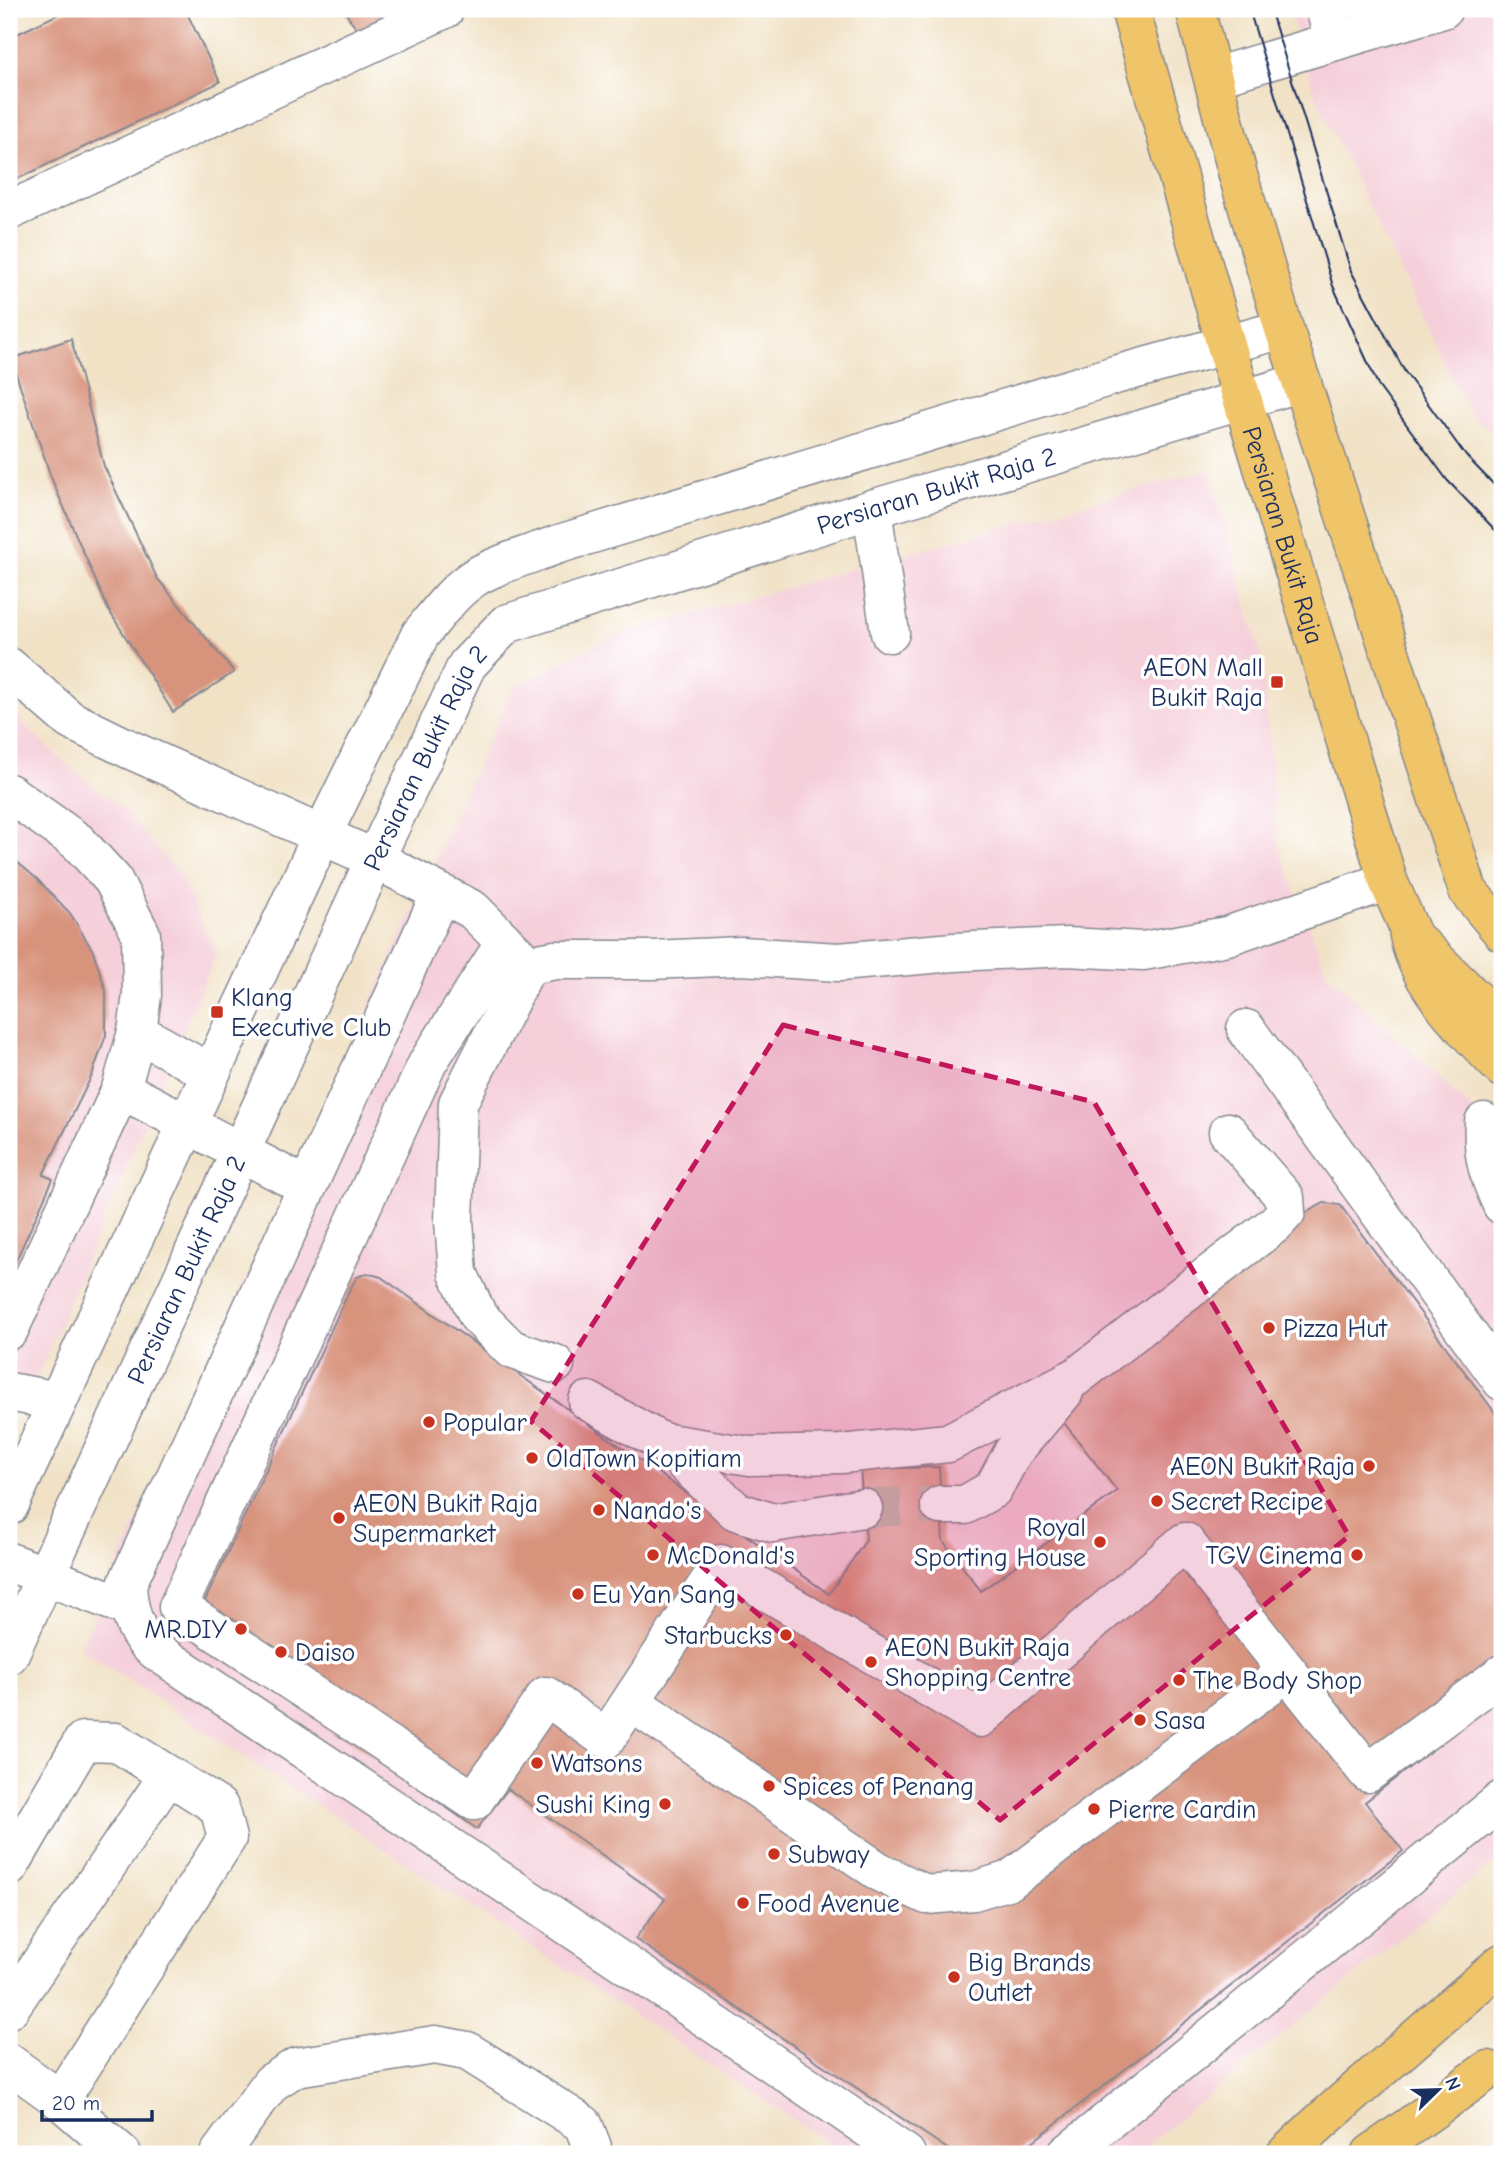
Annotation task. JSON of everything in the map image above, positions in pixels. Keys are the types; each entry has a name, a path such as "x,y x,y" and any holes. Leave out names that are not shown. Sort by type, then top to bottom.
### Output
{"main road":[{"name":"Persiaran Bukit Raja","path":"1130,9 1226,345 1388,881 1413,937 1502,1025"},
{"path":"1195,9 1238,175 1284,329 1468,891 1502,932"},
{"path":"1408,928 1410,947 1430,983 1462,1027 1502,1068"},
{"path":"1286,2154 1502,1963"},
{"path":"1371,2154 1495,2064"},
{"path":"1399,2154 1495,2064"}],"street":[{"path":"9,211 445,9"},
{"path":"1214,77 1330,25 1443,9"},
{"path":"9,1506 322,835 421,635 443,606 476,577 513,560 559,544 1115,375 1284,329"},
{"name":"Persiaran Bukit Raja 2","path":"9,1655 467,665 506,624 872,509 1302,382"},
{"path":"872,509 890,633"},
{"path":"9,667 70,720 375,859 473,910 516,954 555,960 742,956 839,962 954,952 1067,947 1143,951 1227,936 1388,881"},
{"path":"9,793 78,842 113,880 141,934 142,995 137,1032 121,1089 9,1330"},
{"path":"440,895 127,1584 128,1607 145,1644 906,2154"},
{"path":"516,954 428,1062 178,1607 474,1801 546,1696 606,1738 720,1563 980,1718 1185,1542 1368,1773 1502,1674"},
{"path":"516,954 458,1103 454,1221 458,1273 478,1316 511,1349 555,1364"},
{"path":"1246,1029 1502,1381"},
{"path":"137,1032 210,1073"},
{"path":"121,1089 307,1187"},
{"path":"1484,1122 1483,1150 1502,1205"},
{"path":"662,1442 750,1455 841,1454 948,1443 1076,1377 1170,1307 1275,1224 1286,1212 1285,1198 1228,1132"},
{"path":"940,1505 965,1505 993,1489 1013,1452 1076,1377"},
{"path":"9,1392 58,1401"},
{"path":"588,1401 662,1442 736,1511 773,1523 863,1508"},
{"path":"9,1562 128,1607"},
{"path":"631,1702 881,1873 927,1895 974,1891 1010,1880 1287,1672"},
{"path":"9,1867 83,1741 116,1742 219,1807 227,1838 60,2100"},
{"path":"9,2009 168,1776"},
{"path":"1067,2154 1502,1800"},
{"path":"219,2154 271,2082 296,2067 435,2045 467,2051 583,2124 592,2154"},
{"path":"9,2063 60,2100 122,2154"}],"highlighted area":[{"path":"783,1025 1094,1102 1349,1536 1000,1820 531,1421"}],"shaded area":[{"path":"1289,9 1502,9 1502,437 1471,416 1316,98"},
{"path":"1210,469 1261,655 1279,847 1327,973 1502,1137 1502,1855 1137,2154 845,2154 80,1648 512,689 607,638"},
{"name":"Klang Executive Club","path":"9,704 31,732 124,810 179,874 216,954 36,1380 9,1374"}],"building":[{"path":"69,9 185,9 220,82 9,183 9,38"},
{"path":"343,9 398,9 360,34"},
{"path":"71,339 104,466 157,578 234,672 173,712 108,609 52,480 11,359"},
{"path":"9,855 70,913 93,951 106,991 106,1035 92,1075 43,1175 53,1179 9,1276"},
{"name":"AEON Bukit Raja Shopping Centre","path":"1324,1203 1340,1205 1502,1422 1502,1695 1365,1802 1403,1851 1017,2154 955,2154 635,1939 665,1899 508,1789 477,1829 192,1629 350,1289 357,1277 367,1273 381,1277 829,1594 866,1540 860,1469 939,1467 943,1541 981,1591 1117,1491 1055,1411 1309,1211"}],"tunnel":[{"path":"863,1508 940,1505"}],"tram line":[{"path":"1249,9 1333,286 1379,387 1447,480 1502,537"},
{"path":"1270,9 1351,271 1405,372 1466,456 1502,493"}],"place":[{"name":"AEON Mall Bukit Raja","path":"1277,682"},
{"name":"Klang Executive Club","path":"217,1012"},
{"name":"Pizza Hut","path":"1269,1328"},
{"name":"Popular","path":"429,1422"},
{"name":"OldTown Kopitiam","path":"532,1458"},
{"name":"AEON Bukit Raja","path":"1369,1466"},
{"name":"Secret Recipe","path":"1157,1501"},
{"name":"Nando's","path":"599,1510"},
{"name":"AEON Bukit Raja Supermarket","path":"339,1518"},
{"name":"Royal Sporting House","path":"1100,1542"},
{"name":"McDonald's","path":"653,1555"},
{"name":"TGV Cinema","path":"1357,1555"},
{"name":"Eu Yan Sang","path":"578,1594"},
{"name":"MR.DIY","path":"241,1629"},
{"name":"Starbucks","path":"786,1635"},
{"name":"Daiso","path":"281,1652"},
{"name":"AEON Bukit Raja Shopping Centre","path":"871,1662"},
{"name":"The Body Shop","path":"1179,1680"},
{"name":"Sasa","path":"1140,1720"},
{"name":"Watsons","path":"537,1763"},
{"name":"Spices of Penang","path":"769,1786"},
{"name":"Sushi King","path":"665,1804"},
{"name":"Pierre Cardin","path":"1094,1809"},
{"name":"Subway","path":"774,1854"},
{"name":"Food Avenue","path":"743,1903"},
{"name":"Big Brands Outlet","path":"954,1977"}]}
